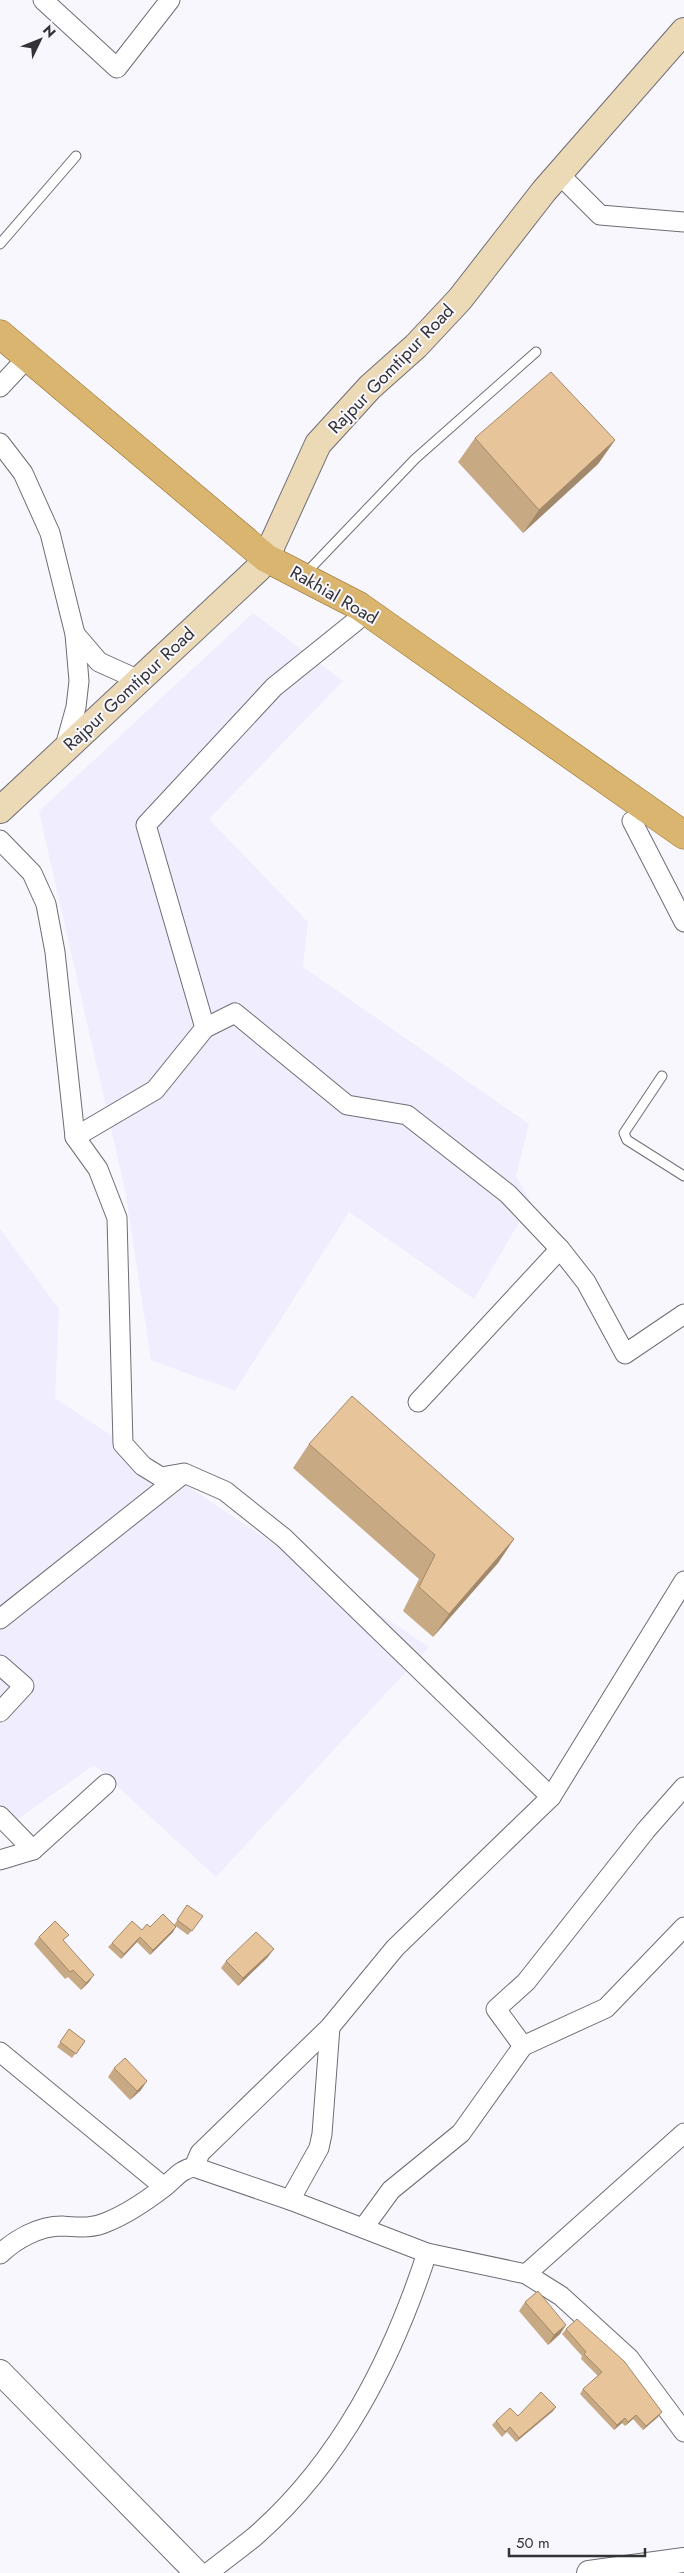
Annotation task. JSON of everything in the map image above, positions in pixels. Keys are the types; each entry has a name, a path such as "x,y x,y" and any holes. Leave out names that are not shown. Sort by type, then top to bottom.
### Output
{"main road":[{"name":"Rajpur Gomtipur Road","path":"0,810 262,564 318,444 370,386 416,346 460,299 559,174 684,31"},
{"name":"Rakhial Road","path":"0,334 262,564 356,621 550,756 632,821 684,856"},
{"name":"Rakhial Road","path":"262,564 303,576 359,606 684,835"}],"street":[{"path":"43,0 117,68 170,0"},
{"path":"559,174 600,215 684,222"},
{"path":"0,387 27,358"},
{"path":"0,443 23,473 50,533 75,634 79,681 76,707 64,750"},
{"path":"204,1028 146,825 274,687 356,621"},
{"path":"75,634 99,662 139,680"},
{"path":"632,821 684,922"},
{"path":"0,840 32,873 46,904 55,952 75,1137 98,1169 117,1218 123,1444 143,1466 161,1477 184,1473 225,1491 284,1538 550,1797"},
{"path":"75,1137 155,1090 204,1028 236,1013 347,1105 407,1115 508,1194 560,1249 586,1282 625,1354 684,1314"},
{"path":"418,1402 560,1249"},
{"path":"0,1619 184,1473"},
{"path":"194,2167 200,2153 330,2027 395,1948 550,1797 684,1581"},
{"path":"0,1665 24,1686 0,1712"},
{"path":"0,1860 33,1850 106,1784"},
{"path":"523,2046 496,2009 526,1982 646,1830 684,1787"},
{"path":"0,1816 33,1850"},
{"path":"364,2227 391,2190 461,2133 523,2046 606,2008 684,1927"},
{"path":"290,2200 319,2148 322,2134 330,2027"},
{"path":"0,2052 164,2187"},
{"path":"526,2274 684,2133"},
{"path":"0,2254 17,2240 34,2231 61,2226 78,2229 106,2223 127,2213 164,2187 182,2170 194,2167 364,2227 427,2253 526,2274 561,2296 629,2358 682,2427"},
{"path":"208,2573 260,2531 303,2487 340,2441 375,2383 413,2296 427,2253"},
{"path":"0,2372 197,2573"},
{"path":"588,2573 684,2560"}],"lane":[{"path":"0,244 76,156"},
{"path":"303,576 415,459 536,352"},
{"path":"662,1076 624,1133 627,1140 684,1176"}],"shaded area":[{"path":"253,613 343,681 209,819 308,922 303,967 529,1124 516,1176 531,1202 474,1299 349,1212 235,1391 151,1360 125,1190 39,811"},
{"path":"0,1229 59,1309 55,1398 429,1647 216,1877 94,1765 0,1832"}],"building":[{"path":"551,372 615,440 539,510 475,438"},
{"path":"352,1396 514,1539 449,1614 419,1587 435,1555 309,1444"},
{"path":"187,1905 203,1916 192,1931 177,1920"},
{"path":"163,1914 176,1927 153,1950 140,1937 124,1954 112,1943 132,1921 142,1930 147,1924 150,1927"},
{"path":"55,1921 69,1935 63,1940 94,1975 86,1983 73,1970 70,1972 39,1937"},
{"path":"256,1932 274,1949 243,1978 226,1961"},
{"path":"69,2029 85,2041 76,2054 60,2042"},
{"path":"125,2058 147,2081 137,2091 114,2068"},
{"path":"538,2291 566,2325 554,2335 525,2302"},
{"path":"577,2319 624,2361 662,2412 646,2426 636,2415 628,2422 625,2418 617,2425 583,2389 602,2372 584,2354 586,2352 566,2329"},
{"path":"541,2392 556,2407 519,2438 510,2427 505,2432 496,2421 510,2408 518,2416"}]}
